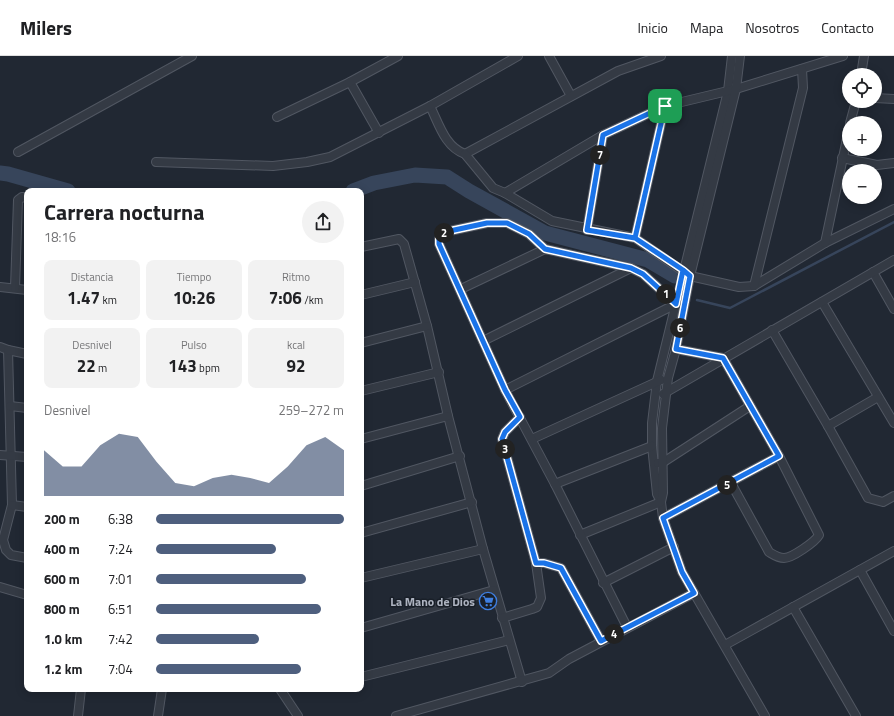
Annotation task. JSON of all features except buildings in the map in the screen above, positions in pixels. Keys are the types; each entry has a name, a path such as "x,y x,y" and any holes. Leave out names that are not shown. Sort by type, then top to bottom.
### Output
{"street":[{"path":"18,152 192,56"},
{"path":"277,117 350,82 398,56"},
{"path":"156,162 274,166 307,162 330,156 379,133 430,106 518,56"},
{"path":"548,56 571,96"},
{"path":"465,154 618,71 661,56"},
{"path":"732,56 732,90 683,270 676,349 665,394 658,463 657,494 661,502 663,518 682,572 765,716"},
{"path":"658,463 652,446 652,423 657,381 690,276 740,56"},
{"path":"505,193 603,135 665,106 732,90 843,56"},
{"path":"862,68 864,56"},
{"path":"754,286 803,88 802,69"},
{"path":"350,82 379,133"},
{"path":"882,98 894,99"},
{"path":"430,106 448,142 458,152 465,154 493,188 505,193 552,221 587,230 635,238 690,276 739,287 754,286 825,243 894,209"},
{"path":"635,238 665,106"},
{"path":"587,230 603,135"},
{"path":"825,243 842,158 877,165 894,162"},
{"path":"15,288 18,200 24,197"},
{"path":"627,627 603,583 532,439 505,390 461,289 439,244 439,239 445,232 487,223 507,223 529,234 545,249 631,268 643,274 680,305"},
{"path":"364,246 394,240 402,241 427,326 439,372 448,416 460,456 494,590 522,682"},
{"path":"461,289 545,249"},
{"path":"656,396 665,394 723,358 894,260"},
{"path":"483,341 631,268"},
{"path":"873,272 894,309"},
{"path":"364,294 415,282"},
{"path":"0,287 24,290"},
{"path":"822,302 894,423"},
{"path":"505,390 680,305"},
{"path":"364,342 427,326"},
{"path":"772,330 868,498 882,502 894,496"},
{"path":"24,353 4,348 10,406 12,505 3,540 6,550 11,555 24,557"},
{"path":"676,349 723,358 779,456 819,535 816,540 784,558 775,556 769,552 731,483"},
{"path":"364,390 439,372"},
{"path":"532,439 657,381 668,378"},
{"path":"828,426 878,397"},
{"path":"10,406 24,408"},
{"path":"658,463 750,406"},
{"path":"364,438 448,416"},
{"path":"502,618 532,610 540,603 541,598 536,563 502,439 505,432 520,417"},
{"path":"555,484 652,446"},
{"path":"0,455 24,457"},
{"path":"364,485 460,456"},
{"path":"663,518 779,456"},
{"path":"364,532 472,502"},
{"path":"580,535 661,502"},
{"path":"12,505 24,507"},
{"path":"603,583 674,547"},
{"path":"364,577 483,549"},
{"path":"725,645 894,551"},
{"path":"536,563 544,563 561,568 601,641"},
{"path":"860,570 894,631"},
{"path":"0,587 24,594"},
{"path":"364,627 494,590"},
{"path":"396,716 522,682 549,673 569,659 601,641 694,593"},
{"path":"793,607 856,716"},
{"path":"364,676 509,640"},
{"path":"78,716 81,692"},
{"path":"158,716 162,692"},
{"path":"282,692 298,716"}],"waterway":[{"path":"0,173 57,188"},
{"path":"361,188 374,183 415,175 447,177 469,191 545,233 648,260 675,276"},
{"path":"697,300 730,308 894,222"}],"place":[{"name":"La Mano de Dios","path":"488,601"}],"route":[{"path":"665,106 603,135 587,230 635,238 683,270 690,276 676,349 723,358 779,456 663,518 682,572 694,593 601,641 561,568 552,564 536,563 502,439 505,432 520,417 505,390 461,289 439,244 439,239 445,232 487,223 507,223 529,234 545,249 631,268 643,274 676,304 683,270 635,238 665,106"}]}
